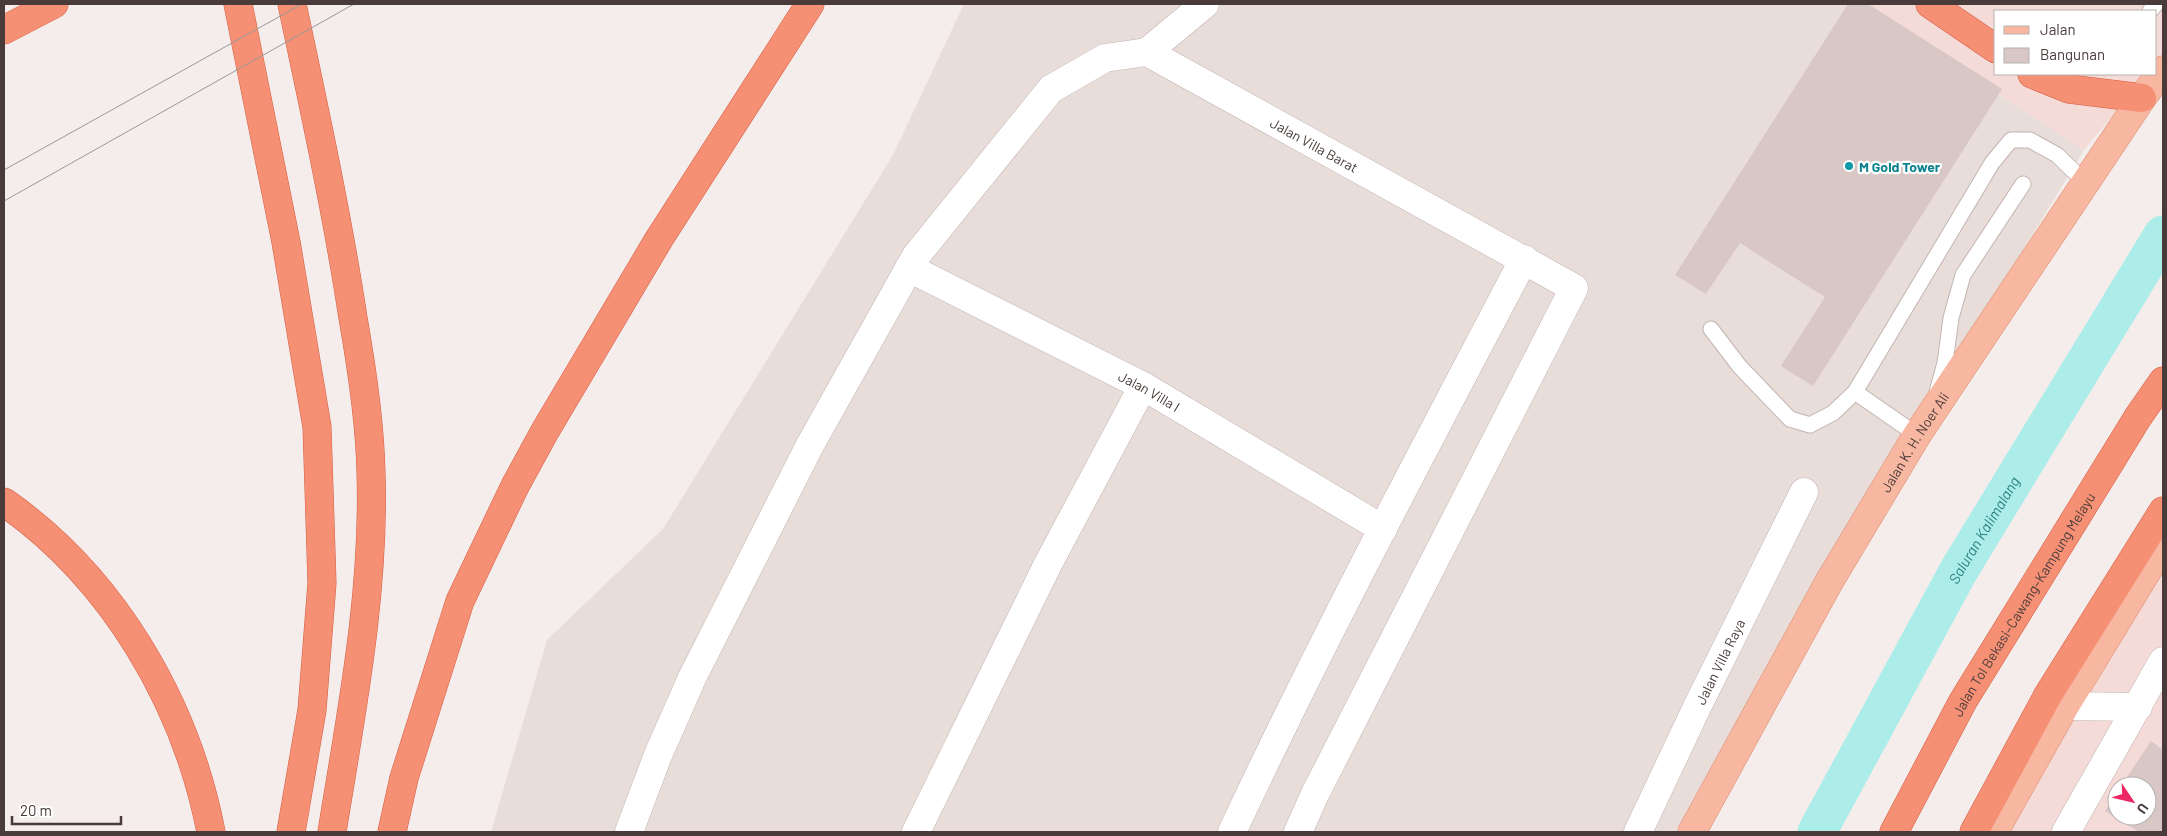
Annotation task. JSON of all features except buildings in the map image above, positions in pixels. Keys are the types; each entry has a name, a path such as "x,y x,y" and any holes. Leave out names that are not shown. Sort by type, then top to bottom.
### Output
{"highway":[{"path":"4,30 54,4"},
{"path":"238,4 286,242 317,427 322,583 312,710 291,832"},
{"path":"292,4 344,261 361,369 371,472 371,529 367,582 358,665 332,832"},
{"path":"392,832 404,778 460,601 515,486 545,431 659,239 810,4"},
{"path":"1930,4 1994,48"},
{"path":"2034,75 2069,89 2142,98"},
{"name":"Jalan Tol Bekasi–Cawang–Kampung Melayu","path":"1894,832 1963,701 2138,417 2163,381"},
{"path":"4,502 39,530 71,560 124,625 147,661 165,694 186,742 201,786 211,832"},
{"path":"1974,832 2048,695 2163,510"}],"main road":[{"name":"Jalan K. H. Noer Ali","path":"1692,832 1829,582 1924,425 2142,98 2163,70"},
{"path":"1994,832 2065,706 2163,546"}],"street":[{"path":"629,832 658,756 692,678 810,445 916,256 1051,89 1104,58 1147,52 1205,4"},
{"name":"Jalan Villa Barat","path":"1147,52 1574,288 1315,794 1298,832"},
{"path":"1232,832 1264,764 1383,529 1524,260"},
{"name":"Jalan Villa I","path":"909,268 1143,386 1383,529"},
{"path":"916,832 1048,564 1143,386"},
{"name":"Jalan Villa Raya","path":"1638,832 1698,705 1804,492"},
{"path":"2066,832 2163,661"},
{"path":"2065,706 2138,707"}],"lane":[{"path":"1711,330 1740,367 1790,419 1810,425 1833,413 1855,392 1992,164 2011,140 2030,140 2057,155 2086,183"},
{"path":"1855,392 1924,425 1944,363 1951,318 1963,275 2023,184"}],"shaded area":[{"path":"964,4 1861,4 2084,150 1824,576 1685,832 491,832 547,640 663,529 893,155"},
{"path":"1861,4 2163,4 2163,54 2157,62 2157,10 1994,10 1994,75 2146,75 2084,150"},
{"path":"2163,545 2163,832 1994,832"}],"waterway":[{"name":"Saluran Kalimalang","path":"1817,832 1959,570 2163,235"}],"tram line":[{"path":"4,170 302,4"},
{"path":"4,201 354,4"}],"place":[{"name":"M Gold Tower","path":"1849,166"}]}
